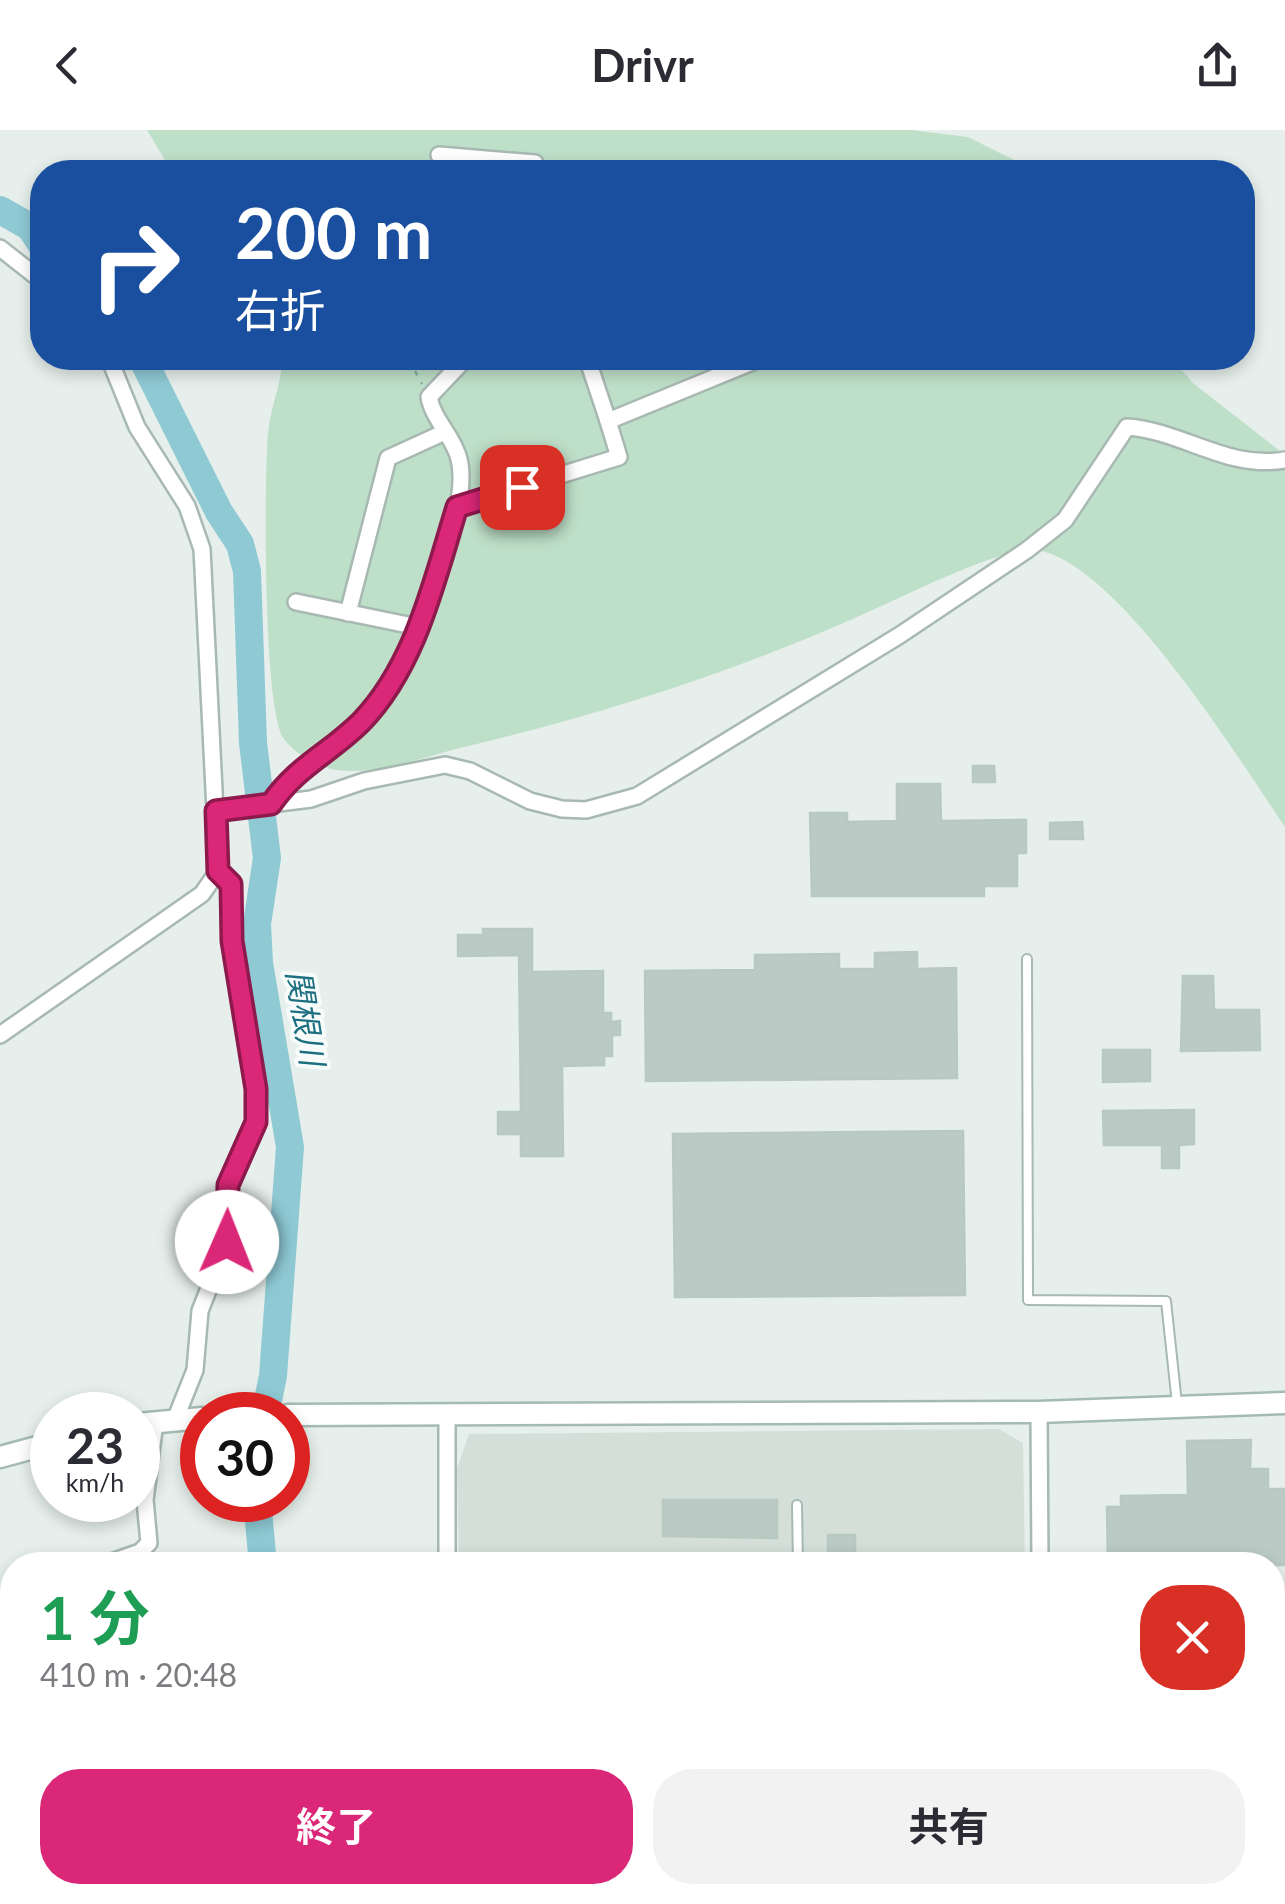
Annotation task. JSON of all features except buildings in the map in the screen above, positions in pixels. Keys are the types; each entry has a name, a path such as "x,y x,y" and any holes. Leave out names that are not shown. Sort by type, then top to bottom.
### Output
{"street":[{"path":"439,154 497,160"},
{"path":"0,248 30,272"},
{"path":"0,1036 202,894 218,871 202,550 195,522 137,427 114,370"},
{"path":"271,804 298,770 360,722 400,670 457,507 459,458 429,398 455,370"},
{"path":"457,507 619,458 591,370"},
{"path":"608,421 733,370"},
{"path":"216,811 311,800 364,781 445,765 470,770 530,801 562,809 611,806 650,788 788,704 1027,550 1066,520 1127,427 1228,458 1261,464 1285,460"},
{"path":"348,613 388,458 445,432"},
{"path":"296,602 418,627"},
{"path":"160,1417 195,1370 200,1310 227,1242 228,1185 256,1122 256,1089 232,941 231,884 218,871"},
{"path":"310,1415 1039,1412 1285,1403"},
{"path":"1039,1412 1040,1552"},
{"path":"447,1416 447,1552"},
{"path":"0,1458 30,1450"},
{"path":"140,1552 150,1543 148,1522"}],"lane":[{"path":"1027,958 1028,1300 1166,1301 1177,1404"},
{"path":"797,1505 798,1552"}],"path":[{"path":"415,370 429,398"}],"shaded area":[{"path":"999,1429 1023,1443 1025,1552 459,1552 457,1468 469,1434"}],"green space":[{"path":"147,130 911,130 968,137 1014,160 165,160"},
{"path":"281,370 1182,370 1285,455 1285,827 1208,713 1140,626 1070,563 1038,550 975,565 759,657 611,708 383,768 337,770 315,763 284,739 272,686 267,459 269,425"}],"waterway":[{"name":"関根川","path":"0,210 30,227"},
{"name":"関根川","path":"148,370 219,512 240,544 247,571 253,743 267,858 257,924 259,963 290,1147 270,1392"},
{"name":"関根川","path":"259,1522 262,1552"}],"route":[{"path":"227,1242 228,1185 256,1122 256,1089 246,1047 232,941 231,884 218,871 216,811 271,804 298,770 360,722 400,670 457,507 522,487"}]}
